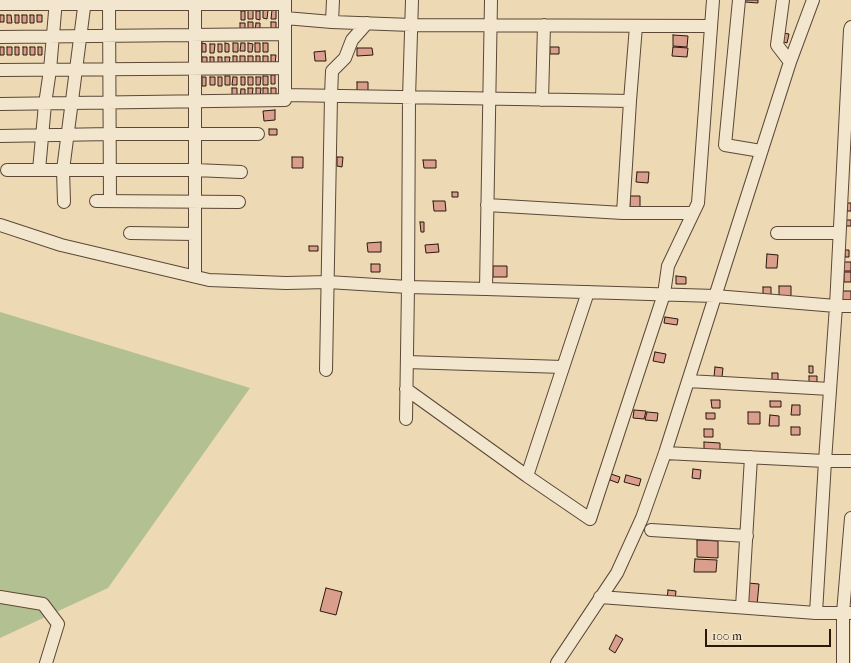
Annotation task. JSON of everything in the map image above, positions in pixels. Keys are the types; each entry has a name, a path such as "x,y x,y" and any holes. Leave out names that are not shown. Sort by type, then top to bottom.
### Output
{"street":[{"path":"332,22 333,0"},
{"path":"406,419 409,98 412,0"},
{"path":"486,289 488,100 491,0"},
{"path":"406,388 527,476 590,519 664,294 668,266 698,203 712,0"},
{"path":"740,0 725,145 762,151"},
{"path":"783,0 776,45 790,62"},
{"path":"557,663 617,573 642,518 665,453 790,62 813,0"},
{"path":"39,170 56,2"},
{"path":"0,4 56,2 285,2 285,100 0,104"},
{"path":"64,202 62,170 85,2"},
{"path":"195,2 195,276"},
{"path":"110,3 110,201"},
{"path":"285,18 367,24 412,25 710,26"},
{"path":"326,370 332,71 345,58 352,40 367,24"},
{"path":"542,100 544,25"},
{"path":"623,213 636,26"},
{"path":"816,613 836,306 839,233 847,155 851,27"},
{"path":"0,37 285,34"},
{"path":"0,70 285,68"},
{"path":"285,95 488,100 630,101"},
{"path":"0,136 258,134"},
{"path":"7,170 195,170 241,172"},
{"path":"96,201 239,202"},
{"path":"487,205 623,213 693,212"},
{"path":"0,225 61,245 209,280 278,283 328,282 408,287 715,296 851,306"},
{"path":"130,233 195,234"},
{"path":"776,233 839,233"},
{"path":"527,476 588,292"},
{"path":"407,362 563,367"},
{"path":"688,381 830,389"},
{"path":"665,453 851,461"},
{"path":"742,607 751,457"},
{"path":"843,663 847,613 851,518"},
{"path":"651,530 747,536"},
{"path":"0,597 43,604 58,624 46,663"},
{"path":"600,597 816,613 847,613"}],"green space":[{"path":"0,312 250,388 108,588 0,638"}],"building":[{"path":"745,0 758,0 758,3 745,2"},
{"path":"248,10 253,10 253,19 248,19"},
{"path":"263,10 268,10 267,19 263,18"},
{"path":"272,10 276,10 276,19 271,19"},
{"path":"241,11 245,11 245,20 241,20"},
{"path":"256,11 260,11 260,20 256,19"},
{"path":"0,15 4,15 4,22 0,22"},
{"path":"7,15 11,15 12,23 7,23"},
{"path":"15,15 19,15 19,23 15,23"},
{"path":"22,15 27,15 27,23 22,23"},
{"path":"30,15 34,15 34,23 30,23"},
{"path":"37,15 42,15 42,22 37,22"},
{"path":"248,22 253,22 253,31 248,31"},
{"path":"271,22 276,22 276,31 271,31"},
{"path":"240,23 245,23 245,32 240,32"},
{"path":"256,23 260,23 260,32 255,31"},
{"path":"783,33 789,34 787,43 781,41"},
{"path":"673,35 688,36 687,47 673,46"},
{"path":"202,43 206,44 206,52 202,52"},
{"path":"225,43 229,44 229,52 225,52"},
{"path":"233,43 238,43 238,52 233,52"},
{"path":"241,43 245,43 245,51 240,51"},
{"path":"248,43 253,44 252,52 248,52"},
{"path":"255,43 260,43 260,52 255,52"},
{"path":"263,43 268,43 268,52 263,52"},
{"path":"210,44 215,44 214,53 210,53"},
{"path":"218,44 222,44 222,52 218,52"},
{"path":"0,47 4,47 4,55 0,55"},
{"path":"7,47 12,47 12,55 7,55"},
{"path":"15,47 19,47 19,55 15,55"},
{"path":"23,47 27,47 27,55 23,55"},
{"path":"30,47 35,47 35,55 30,55"},
{"path":"38,47 42,47 42,55 38,55"},
{"path":"550,47 559,47 559,54 550,54"},
{"path":"673,47 688,48 687,57 672,56"},
{"path":"357,48 372,48 373,55 357,56"},
{"path":"325,51 326,61 315,61 314,52"},
{"path":"271,55 276,55 275,64 271,64"},
{"path":"233,56 237,56 237,65 233,65"},
{"path":"240,56 245,56 245,65 240,65"},
{"path":"248,56 253,56 253,65 248,65"},
{"path":"256,56 260,56 260,65 256,65"},
{"path":"263,56 268,56 268,65 263,65"},
{"path":"202,57 207,57 207,66 202,66"},
{"path":"210,57 214,57 214,66 210,66"},
{"path":"218,57 222,57 222,65 218,65"},
{"path":"225,57 230,57 229,65 225,65"},
{"path":"271,75 275,75 275,84 271,84"},
{"path":"225,76 230,76 230,85 225,85"},
{"path":"263,76 268,76 268,85 263,85"},
{"path":"202,77 206,77 206,86 202,86"},
{"path":"210,77 215,77 215,85 210,85"},
{"path":"218,77 222,77 222,86 218,86"},
{"path":"233,77 237,77 237,85 232,85"},
{"path":"241,77 245,77 245,85 241,85"},
{"path":"248,77 253,77 253,85 248,85"},
{"path":"256,77 261,77 260,85 256,85"},
{"path":"357,82 368,82 368,93 357,93"},
{"path":"232,88 237,88 237,97 232,97"},
{"path":"248,88 253,88 252,97 248,97"},
{"path":"256,88 261,88 260,97 256,97"},
{"path":"263,88 268,88 268,97 263,97"},
{"path":"271,88 276,88 276,96 271,96"},
{"path":"241,89 245,89 245,98 240,98"},
{"path":"275,110 275,120 264,121 263,111"},
{"path":"269,129 277,129 277,135 269,135"},
{"path":"292,157 303,157 303,168 292,168"},
{"path":"337,157 343,157 342,167 337,166"},
{"path":"423,160 436,160 436,168 424,168"},
{"path":"637,172 649,172 648,183 636,182"},
{"path":"452,192 458,192 458,197 452,197"},
{"path":"630,196 640,196 640,208 630,208"},
{"path":"433,201 445,201 446,211 434,211"},
{"path":"847,203 851,203 851,211 847,211"},
{"path":"845,220 851,220 851,226 845,226"},
{"path":"420,222 424,222 424,232 421,232"},
{"path":"381,242 381,252 368,252 367,243"},
{"path":"438,244 439,252 426,253 425,245"},
{"path":"309,246 318,246 318,251 309,251"},
{"path":"845,250 849,250 849,257 845,257"},
{"path":"767,254 778,255 777,268 766,268"},
{"path":"844,262 851,262 851,271 843,271"},
{"path":"371,264 380,264 380,272 371,272"},
{"path":"493,266 507,266 507,277 493,277"},
{"path":"844,272 851,272 851,282 844,282"},
{"path":"676,276 686,277 686,284 676,284"},
{"path":"779,286 791,286 791,298 779,298"},
{"path":"763,287 771,287 771,295 763,295"},
{"path":"841,291 851,291 851,301 841,301"},
{"path":"665,317 678,319 677,325 664,323"},
{"path":"655,352 666,354 664,363 653,361"},
{"path":"809,366 813,366 813,373 809,373"},
{"path":"715,367 723,368 722,377 714,377"},
{"path":"772,373 778,373 778,381 772,381"},
{"path":"809,376 817,376 817,383 809,383"},
{"path":"711,400 720,400 720,408 712,408"},
{"path":"770,401 781,401 781,407 770,407"},
{"path":"792,405 800,405 800,415 791,415"},
{"path":"634,410 646,411 644,419 633,418"},
{"path":"647,412 658,413 657,421 645,420"},
{"path":"748,412 760,412 760,424 748,424"},
{"path":"706,413 715,413 715,419 706,419"},
{"path":"770,415 779,416 779,426 769,426"},
{"path":"791,427 800,427 800,435 791,435"},
{"path":"704,429 713,429 713,437 704,437"},
{"path":"704,442 720,443 720,451 704,450"},
{"path":"693,469 701,470 700,479 692,478"},
{"path":"611,474 620,477 618,483 610,480"},
{"path":"626,475 641,479 639,486 624,482"},
{"path":"697,540 718,541 718,558 697,557"},
{"path":"695,559 717,560 716,572 694,572"},
{"path":"748,583 759,584 757,605 746,604"},
{"path":"326,588 342,592 336,615 320,611"},
{"path":"668,590 676,591 675,600 667,600"},
{"path":"616,635 623,639 615,653 609,649"}]}
